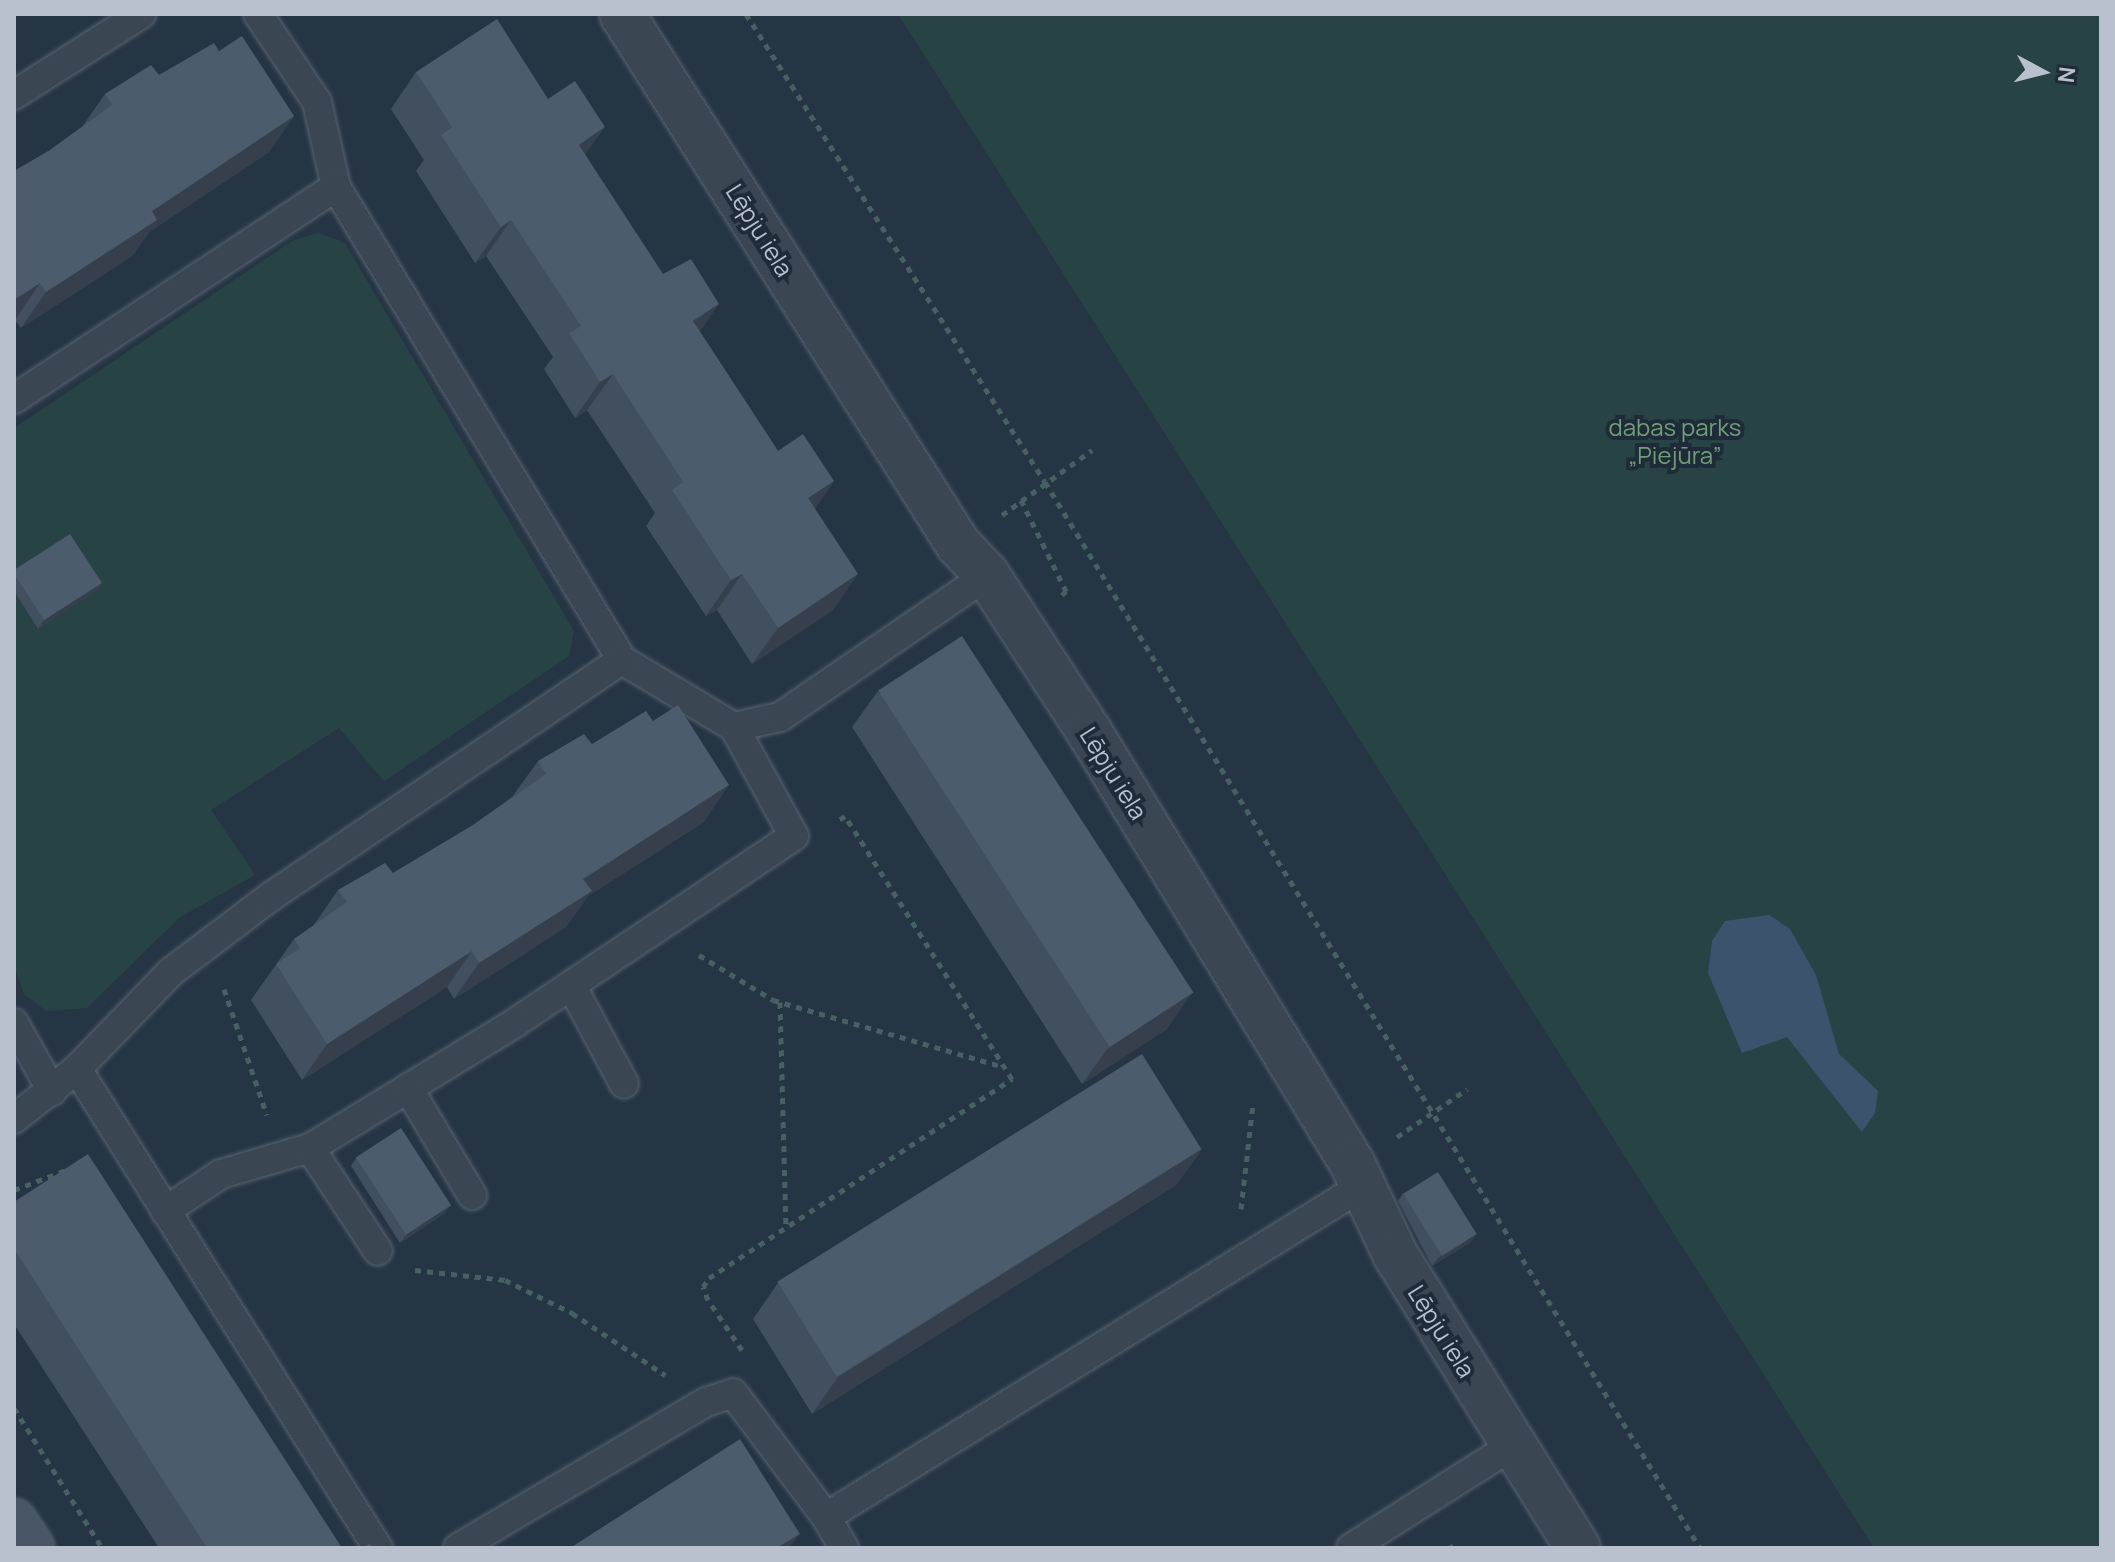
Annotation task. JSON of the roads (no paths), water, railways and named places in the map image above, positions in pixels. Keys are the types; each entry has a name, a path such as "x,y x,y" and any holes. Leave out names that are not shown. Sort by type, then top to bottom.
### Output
{"street":[{"name":"Lēpju iela","path":"622,14 958,544 987,575 1106,760 1352,1163 1395,1254 1578,1548"},
{"path":"14,1521 32,1548"}],"lane":[{"path":"14,95 141,14"},
{"path":"165,1211 221,1174 282,1160 310,1148 571,985 794,836 734,727 622,660 336,187 317,102 258,14"},
{"path":"14,399 336,187"},
{"path":"734,727 780,717 987,575"},
{"path":"14,1119 77,1069 171,972 246,916 622,660"},
{"path":"571,985 624,1084"},
{"path":"14,1023 52,1091"},
{"path":"77,1069 378,1548"},
{"path":"408,1088 472,1195"},
{"path":"310,1148 378,1251"},
{"path":"826,1517 1361,1187"},
{"path":"458,1548 706,1402 733,1393 826,1517 844,1548"},
{"path":"1351,1548 1513,1445"}],"water":[{"path":"1769,915 1790,929 1816,975 1839,1054 1878,1091 1875,1113 1862,1132 1787,1037 1742,1053 1708,973 1712,941 1725,921"}],"park label":[{"name":"dabas parks „Piejūra”","path":"1675,441"}]}
